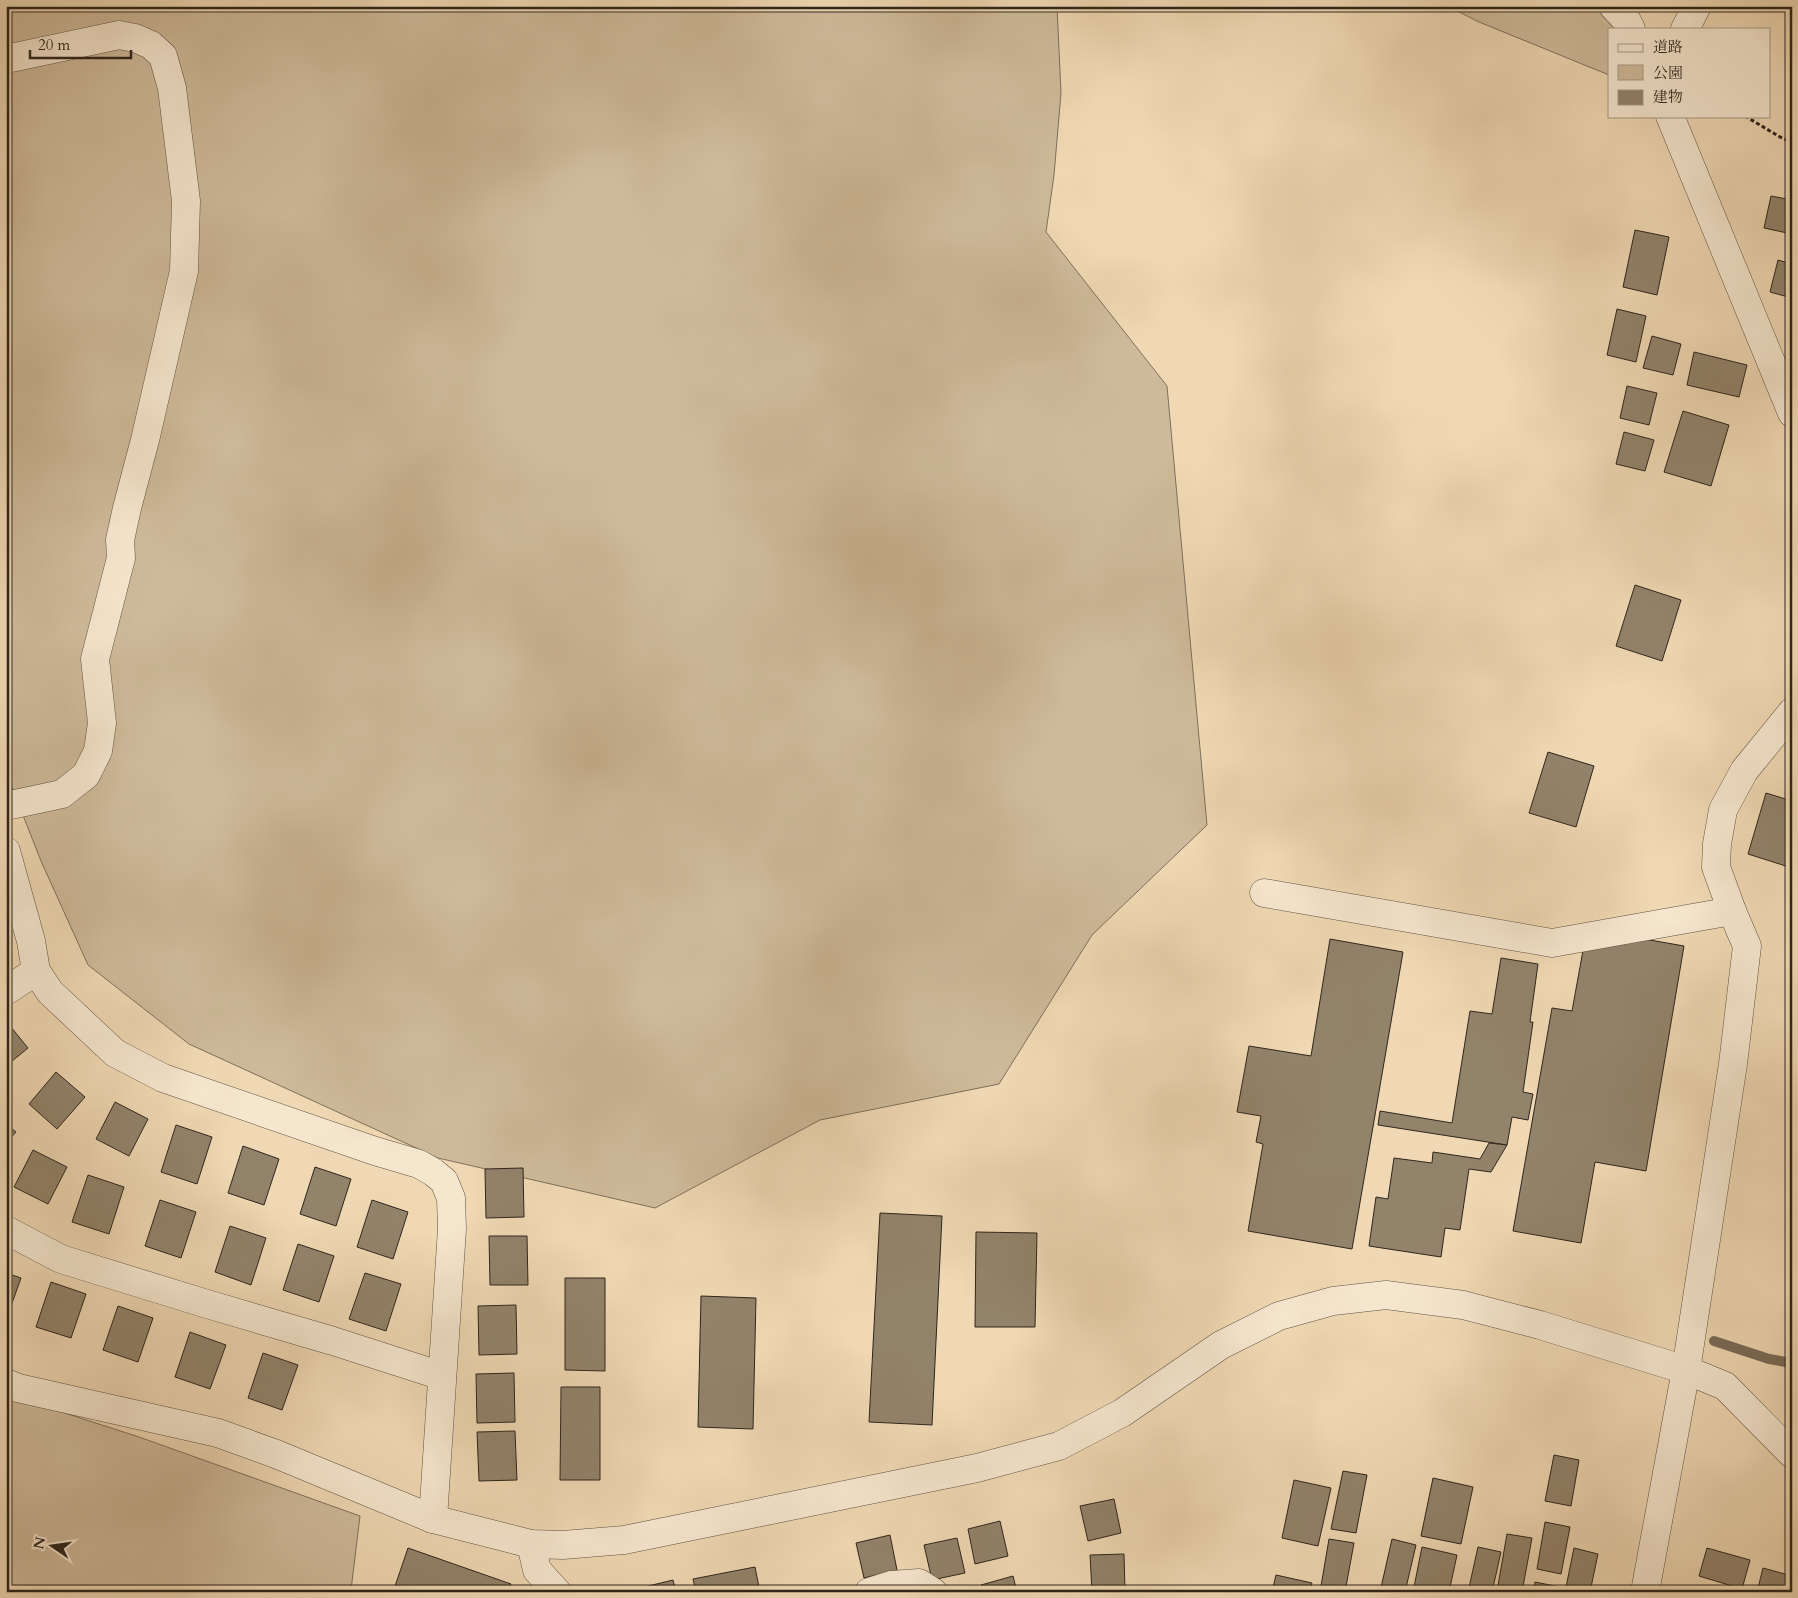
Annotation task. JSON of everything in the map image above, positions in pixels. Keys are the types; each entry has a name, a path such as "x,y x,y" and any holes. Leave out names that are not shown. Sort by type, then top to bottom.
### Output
{"street":[{"path":"1613,6 1627,20 1631,28"},
{"path":"1686,28 1697,6"},
{"path":"6,59 119,35 135,38 151,45 163,56 172,88 186,201 184,270 145,440 127,508 120,540 121,558 95,659 102,723 98,751 86,775 62,794 6,806"},
{"path":"1671,118 1792,413"},
{"path":"1645,1592 1686,1370 1733,1064 1747,946 1716,867 1717,844 1723,810 1744,771 1792,712"},
{"path":"6,851 31,941 36,970 50,992 115,1053 164,1078 375,1151 419,1164 444,1181 451,1198 452,1229 433,1519"},
{"path":"1264,893 1552,943 1732,911"},
{"path":"6,991 36,970"},
{"path":"6,1230 61,1259 442,1376"},
{"path":"6,1383 18,1388 218,1433 276,1454 433,1519 531,1544 563,1544 624,1540 977,1468 1059,1446 1122,1413 1220,1344 1280,1316 1334,1301 1386,1295 1463,1305 1540,1325 1686,1370 1725,1386 1792,1454"},
{"path":"531,1544 537,1570 556,1592"},
{"path":"869,1592 891,1586 919,1584 933,1592"}],"path":[{"path":"1749,118 1792,142"}],"green space":[{"path":"6,6 1057,6 1061,93 1054,175 1046,232 1167,386 1207,825 1092,935 999,1084 820,1120 655,1208 438,1158 189,1044 88,965 41,861 6,772"},
{"path":"1447,6 1628,6 1623,28 1608,28 1608,75 1479,22"},
{"path":"6,1394 139,1437 360,1516 352,1592 6,1592"}],"building":[{"path":"1771,196 1792,200 1792,234 1764,228"},
{"path":"1635,230 1669,237 1657,295 1623,287"},
{"path":"1778,260 1792,264 1792,298 1770,292"},
{"path":"1617,309 1646,316 1636,362 1607,355"},
{"path":"1652,336 1681,344 1673,375 1643,368"},
{"path":"1694,352 1747,365 1739,397 1687,385"},
{"path":"1627,386 1657,393 1649,425 1620,418"},
{"path":"1683,411 1729,425 1711,486 1664,472"},
{"path":"1624,432 1654,440 1645,471 1616,464"},
{"path":"1635,585 1681,600 1662,661 1616,646"},
{"path":"1548,752 1594,766 1576,827 1529,813"},
{"path":"1766,793 1792,801 1792,868 1748,854"},
{"path":"1610,933 1684,946 1646,1171 1595,1162 1581,1243 1513,1231 1552,1008 1572,1011 1584,945"},
{"path":"1330,939 1403,952 1352,1249 1248,1231 1263,1144 1256,1142 1261,1116 1237,1112 1249,1046 1311,1056"},
{"path":"1501,958 1538,964 1530,1022 1533,1022 1523,1092 1533,1094 1528,1120 1512,1117 1507,1145 1378,1125 1380,1111 1452,1123 1470,1011 1492,1014"},
{"path":"6,1021 28,1048 6,1066"},
{"path":"56,1072 85,1097 57,1129 29,1104"},
{"path":"115,1102 148,1119 129,1156 96,1139"},
{"path":"6,1124 16,1132 6,1143"},
{"path":"176,1125 212,1137 197,1184 161,1172"},
{"path":"1489,1143 1507,1145 1491,1172 1469,1169 1460,1230 1445,1228 1441,1257 1369,1246 1376,1197 1388,1199 1394,1158 1432,1163 1433,1152 1480,1159"},
{"path":"243,1146 279,1159 264,1205 228,1193"},
{"path":"33,1150 67,1167 48,1204 14,1187"},
{"path":"315,1167 351,1179 336,1226 300,1214"},
{"path":"523,1168 524,1217 486,1218 485,1169"},
{"path":"88,1175 124,1187 109,1234 72,1222"},
{"path":"160,1200 196,1212 181,1258 145,1246"},
{"path":"372,1200 408,1212 393,1259 357,1247"},
{"path":"880,1213 942,1216 932,1425 869,1422"},
{"path":"230,1226 266,1238 251,1285 215,1272"},
{"path":"976,1232 1037,1233 1035,1327 975,1327"},
{"path":"489,1236 527,1236 528,1285 490,1285"},
{"path":"298,1244 334,1256 319,1302 283,1290"},
{"path":"6,1273 21,1278 6,1320"},
{"path":"365,1273 401,1284 386,1331 349,1319"},
{"path":"565,1278 605,1278 605,1371 565,1370"},
{"path":"51,1282 86,1294 71,1338 36,1327"},
{"path":"701,1296 756,1298 753,1429 698,1427"},
{"path":"516,1305 517,1354 479,1355 478,1306"},
{"path":"118,1306 153,1318 138,1362 103,1350"},
{"path":"190,1332 226,1345 210,1389 175,1377"},
{"path":"263,1353 298,1365 282,1410 248,1398"},
{"path":"514,1373 515,1422 477,1423 476,1374"},
{"path":"561,1387 600,1387 600,1480 560,1480"},
{"path":"515,1431 517,1480 479,1481 477,1432"},
{"path":"1554,1455 1579,1460 1571,1506 1545,1501"},
{"path":"1343,1471 1367,1475 1356,1533 1331,1529"},
{"path":"1433,1478 1473,1487 1461,1544 1421,1536"},
{"path":"1294,1480 1331,1488 1318,1546 1282,1538"},
{"path":"1114,1499 1121,1533 1088,1541 1080,1506"},
{"path":"1000,1521 1008,1556 975,1564 968,1529"},
{"path":"1545,1522 1570,1527 1561,1574 1537,1569"},
{"path":"1507,1534 1532,1538 1522,1592 1497,1591"},
{"path":"890,1535 897,1570 864,1578 856,1543"},
{"path":"957,1538 965,1573 932,1580 924,1545"},
{"path":"1329,1539 1354,1543 1345,1592 1320,1592"},
{"path":"1392,1539 1416,1545 1405,1592 1380,1592"},
{"path":"1422,1547 1457,1555 1449,1592 1413,1592"},
{"path":"1478,1547 1501,1552 1492,1592 1468,1592"},
{"path":"408,1548 511,1584 508,1592 393,1592"},
{"path":"1574,1548 1598,1554 1590,1592 1565,1592"},
{"path":"1707,1548 1750,1560 1742,1589 1699,1576"},
{"path":"1124,1554 1125,1592 1092,1592 1090,1555"},
{"path":"755,1567 760,1592 696,1592 693,1579"},
{"path":"1763,1568 1792,1576 1788,1592 1757,1592"},
{"path":"1276,1575 1312,1583 1310,1592 1272,1592"},
{"path":"1013,1576 1017,1592 983,1592 981,1585"},
{"path":"673,1580 676,1592 641,1592 640,1588"},
{"path":"1535,1582 1560,1587 1559,1592 1533,1592"}],"waterway":[{"path":"1714,1341 1769,1359 1792,1363"}]}
